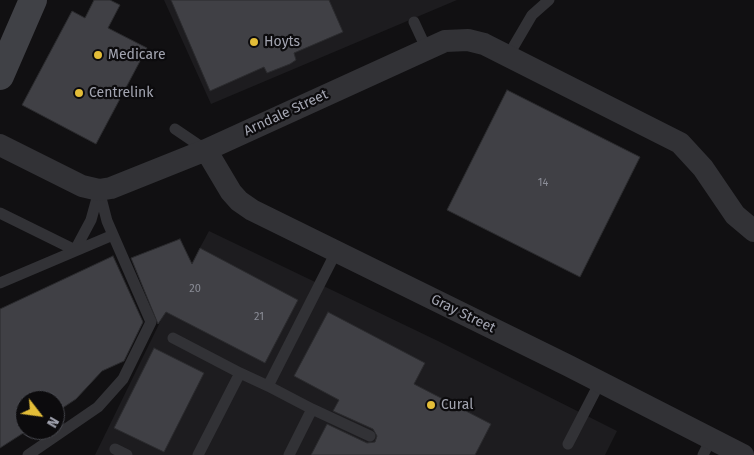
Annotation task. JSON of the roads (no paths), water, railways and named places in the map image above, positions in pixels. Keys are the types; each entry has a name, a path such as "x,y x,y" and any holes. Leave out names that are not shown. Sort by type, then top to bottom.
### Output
{"main road":[{"path":"0,76 33,0"}],"street":[{"name":"Arndale Street","path":"100,190 129,181 206,150 445,41 468,40 484,44 680,143 703,168 735,215 754,231"},
{"path":"0,145 82,186 100,190"},
{"name":"Gray Street","path":"206,150 239,201 336,252 600,382 707,447 743,455"}],"lane":[{"path":"508,56 532,14 549,0"},
{"path":"414,22 427,50"},
{"path":"175,129 206,150"},
{"path":"28,455 98,407 123,379 151,322 107,221 100,190"},
{"path":"75,250 91,220 100,190"},
{"path":"0,213 75,250"},
{"path":"0,283 114,235"},
{"path":"268,386 336,252"},
{"path":"173,338 312,409 370,436"},
{"path":"198,455 240,373"},
{"path":"568,444 600,382"},
{"path":"289,455 312,409"},
{"path":"115,449 127,455"}],"place":[{"name":"Hoyts","path":"254,42"},
{"name":"Medicare","path":"98,55"},
{"name":"Centrelink","path":"79,93"},
{"name":"Cural","path":"431,405"}]}
